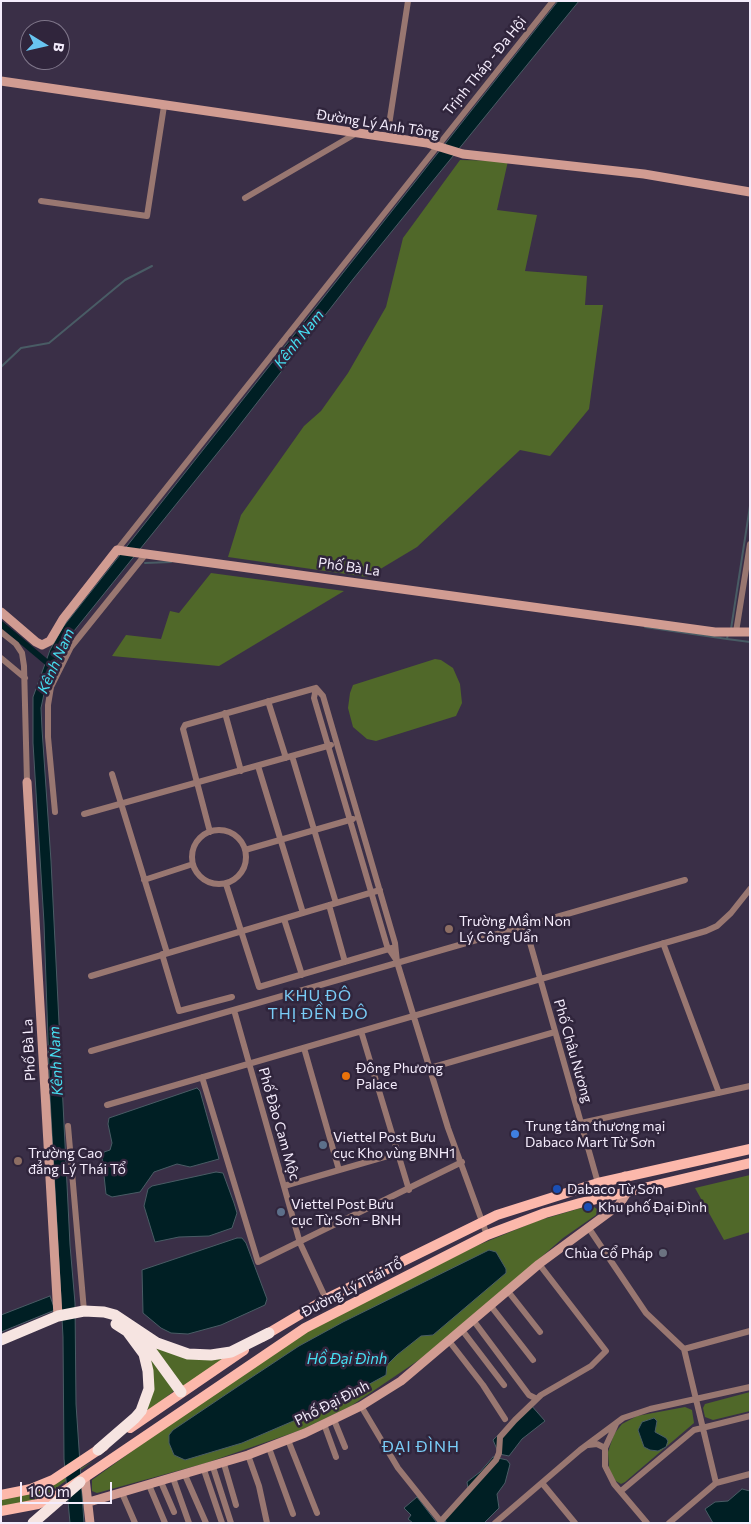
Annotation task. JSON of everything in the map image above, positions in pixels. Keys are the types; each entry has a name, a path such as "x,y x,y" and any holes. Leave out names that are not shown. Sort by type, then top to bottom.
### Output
{"highway":[{"path":"1,1340 57,1320 83,1314 104,1312 115,1315 157,1343 175,1350 204,1355 231,1352 269,1333"},
{"path":"83,1314 105,1319 120,1326 144,1354 148,1371 148,1389 141,1411 132,1422 98,1450"},
{"path":"1,1346 57,1320"},
{"path":"136,1330 181,1392"},
{"path":"33,1523 83,1480"}],"main road":[{"name":"Đường Lý Thái Tổ","path":"1,1495 31,1489 63,1474 269,1333 326,1299 482,1222 536,1202 598,1183 750,1149"},
{"name":"Đường Lý Thái Tổ","path":"83,1480 305,1328 487,1235 545,1213 628,1191 750,1163"},
{"path":"1,1511 38,1504 63,1496"}],"street":[{"path":"387,138 408,1"},
{"name":"Trịnh Tháp - Đa Hội","path":"117,550 554,1"},
{"name":"Đường Lý Anh Tông","path":"1,81 438,146 463,154 644,174 750,192"},
{"path":"41,201 147,216 164,106"},
{"path":"245,198 355,134"},
{"path":"736,632 750,544"},
{"path":"1,612 36,642 42,644 50,641 63,619 117,550"},
{"name":"Phố Bà La","path":"117,550 715,632 750,632"},
{"path":"55,812 48,737 48,705 51,687 71,647 145,555"},
{"path":"1,632 16,644 22,654 25,678 27,782"},
{"path":"1,658 25,678"},
{"path":"210,832 183,730 185,725 316,688"},
{"path":"316,688 323,696 359,817 380,890 392,948"},
{"path":"316,688 314,698 371,892 397,962 448,1128 462,1162 487,1235"},
{"path":"268,701 315,830 345,962"},
{"path":"225,713 242,771"},
{"path":"84,814 198,784 337,743"},
{"path":"258,766 303,913"},
{"path":"112,774 144,880 180,1011 232,997"},
{"name":"Phố Bà La","path":"27,782 57,1320"},
{"path":"245,850 359,817"},
{"path":"220,830 234,835 245,850 246,862 244,869 240,876 226,884 211,884 204,880 198,875 193,864 194,846 199,839 210,832 220,830"},
{"path":"144,880 193,864"},
{"path":"91,1051 685,880"},
{"path":"226,884 260,987 392,948"},
{"path":"91,976 380,890"},
{"path":"107,1105 717,926 750,890"},
{"path":"284,919 302,976"},
{"name":"Phố Châu Nương","path":"525,925 598,1183"},
{"path":"663,943 719,1093"},
{"name":"Phố Đào Cam Mộc","path":"234,1010 300,1243 326,1299"},
{"path":"361,1031 409,1190"},
{"path":"430,1068 555,1032"},
{"path":"304,1048 339,1170"},
{"path":"202,1077 258,1262 409,1190 462,1162"},
{"path":"581,1123 750,1086"},
{"path":"68,1126 83,1314"},
{"path":"284,1186 398,1153"},
{"path":"625,1176 628,1191"},
{"name":"Phố Đại Đình","path":"89,1502 224,1464 288,1440 361,1406 401,1381 539,1264 619,1205 628,1191"},
{"path":"588,1227 648,1316 684,1349 716,1483"},
{"path":"361,1406 398,1468 442,1522 496,1460 499,1453 500,1437 537,1399 591,1366 606,1351 539,1264"},
{"path":"507,1290 540,1332"},
{"path":"490,1305 533,1360"},
{"path":"473,1320 509,1366 529,1396 537,1399"},
{"path":"462,1330 504,1385"},
{"path":"684,1349 750,1331"},
{"path":"449,1341 505,1419"},
{"path":"496,1523 504,1520 542,1483 586,1445 618,1421 650,1409 695,1401 750,1387"},
{"path":"621,1491 681,1439 702,1427 750,1416"},
{"path":"334,1420 344,1447"},
{"path":"618,1421 605,1448 604,1460 607,1472 647,1523"},
{"path":"324,1424 336,1457"},
{"path":"288,1440 317,1513"},
{"path":"586,1445 597,1444 605,1448"},
{"path":"269,1448 293,1514"},
{"path":"248,1455 259,1486 267,1523"},
{"path":"224,1464 236,1505"},
{"path":"208,1469 231,1522"},
{"path":"208,1469 222,1523"},
{"path":"669,1523 716,1483 750,1474"},
{"path":"185,1475 206,1523"},
{"path":"173,1478 189,1523"},
{"path":"83,1480 89,1502 90,1523"},
{"path":"161,1482 174,1512"},
{"path":"542,1483 575,1523"},
{"path":"149,1485 165,1523"},
{"path":"122,1493 135,1523"}],"green space":[{"path":"460,160 508,161 497,210 537,215 525,271 587,276 585,305 603,305 589,409 550,456 520,450 417,547 367,577 228,557 241,515 304,426 321,411 348,373 386,307 403,238"},
{"path":"211,573 344,591 219,666 112,656 126,635 161,639 170,611 179,613"},
{"path":"435,659 441,660 453,668 460,684 462,703 456,716 376,741 367,739 353,727 348,708 353,685"},
{"path":"750,1175 750,1232 724,1240 695,1188"},
{"path":"591,1205 597,1209 596,1215 563,1238 441,1345 351,1406 301,1430 206,1463 97,1493 92,1491 92,1480 178,1418 306,1331 476,1246 537,1221"},
{"path":"144,1345 174,1391 141,1416 145,1409"},
{"path":"152,1345 229,1356 183,1388"},
{"path":"750,1392 750,1411 713,1420 705,1417 703,1408 705,1404"},
{"path":"685,1407 692,1410 694,1423 625,1482 621,1484 614,1480 609,1468 608,1452 614,1434 622,1424 637,1416"},
{"path":"93,1461 52,1491 30,1501 1,1508 1,1499 53,1485"}],"water":[{"name":"Kênh Nam","path":"558,1 579,1 354,278 232,435 74,631 62,649 45,689 41,708 51,861 70,1245 75,1303 76,1404 84,1523 70,1523 64,1459 63,1337 50,1098 44,923 33,743 33,697 50,650 63,627"},
{"path":"197,1088 200,1091 219,1159 190,1167 177,1164 154,1172 140,1192 112,1197 106,1194 102,1157 104,1152 110,1150 112,1143 108,1124 109,1118"},
{"path":"216,1172 223,1173 237,1213 232,1228 209,1236 179,1237 155,1242 144,1206 148,1189 152,1186"},
{"path":"237,1238 242,1238 246,1243 267,1299 265,1305 221,1325 188,1334 171,1333 161,1328 143,1313 142,1270"},
{"name":"Hồ Đại Đình","path":"489,1250 496,1252 506,1269 506,1273 433,1335 421,1336 397,1355 387,1365 386,1375 333,1404 242,1443 185,1460 174,1455 169,1443 169,1435 173,1430 299,1346 343,1322"},
{"path":"50,1296 55,1310 1,1332 1,1315"},
{"path":"530,1404 545,1421 522,1439 509,1456 499,1454 493,1440"},
{"path":"654,1418 657,1421 655,1432 668,1441 666,1447 658,1451 644,1447 638,1430 642,1422"},
{"path":"493,1457 507,1460 510,1464 505,1483 497,1494 499,1508 484,1523 447,1523 444,1519 468,1489 467,1482 480,1472"},
{"path":"742,1489 750,1491 750,1523 713,1523 705,1509 715,1502 728,1501"},
{"path":"417,1497 437,1523 413,1523 408,1519 411,1515 404,1508"}],"waterway":[{"path":"1,367 21,348 49,343 125,280 152,266"},
{"path":"731,629 750,506"},
{"path":"145,563 171,562"},
{"path":"1,624 50,665"},
{"path":"645,627 727,639 728,634"},
{"path":"727,639 750,642"}],"place":[{"name":"Trường Mầm Non Lý Công Uẩn","path":"449,929"},
{"name":"Đông Phương Palace","path":"346,1076"},
{"name":"Trung tâm thương mại Dabaco Mart Từ Sơn","path":"515,1134"},
{"name":"Viettel Post Bưu cục Kho vùng BNH1","path":"323,1145"},
{"name":"Trường Cao đẳng Lý Thái Tổ","path":"18,1161"},
{"name":"Dabaco Từ Sơn","path":"557,1189"},
{"name":"Khu phố Đại Đình","path":"588,1207"},
{"name":"Viettel Post Bưu cục Từ Sơn - BNH","path":"281,1212"},
{"name":"Chùa Cổ Pháp","path":"663,1253"}],"district":[{"name":"KHU ĐÔ THỊ ĐỀN ĐÔ","path":"318,1005"},
{"name":"ĐẠI ĐÌNH","path":"421,1447"}]}
